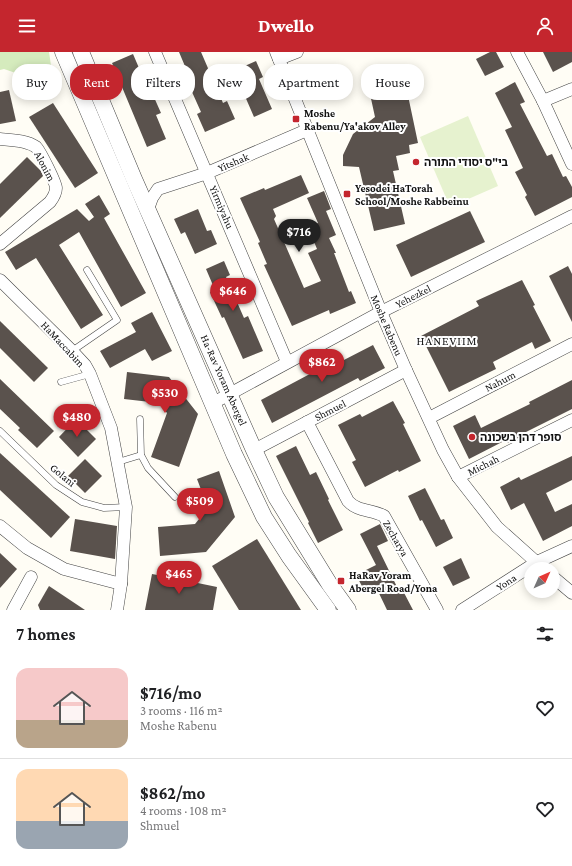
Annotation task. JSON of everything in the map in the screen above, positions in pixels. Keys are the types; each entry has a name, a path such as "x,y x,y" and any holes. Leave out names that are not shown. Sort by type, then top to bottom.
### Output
{"street":[{"name":"Ha-Rav Yoram Abergel","path":"63,52 234,454 264,517 289,556 328,610"},
{"name":"Ha-Rav Yoram Abergel","path":"81,52 134,179 276,497 330,585 348,610"},
{"name":"Yirmiyahu","path":"156,52 287,362"},
{"path":"277,56 297,52"},
{"path":"517,52 543,101 572,164"},
{"name":"Moshe Rabenu","path":"277,56 381,312 406,370 458,477 497,527 536,562"},
{"path":"543,101 572,89"},
{"name":"Yitshak","path":"158,189 207,173 306,130"},
{"name":"Alonim","path":"0,139 18,140 36,147 52,174 57,188 50,202 0,244"},
{"path":"134,179 150,187 158,189 152,198 148,209"},
{"name":"Yehezkel","path":"213,403 381,312 572,216"},
{"name":"HaMaccabim","path":"0,280 85,365 111,428 126,507 121,584 117,610"},
{"name":"Nahum","path":"429,418 572,344"},
{"name":"Shmuel","path":"254,450 406,370"},
{"name":"Michah","path":"458,477 572,420"},
{"name":"Zecharya","path":"307,422 348,501 353,507 360,510 376,512 384,516 437,610"},
{"path":"0,526 27,548 64,569 121,584"},
{"name":"Yona","path":"546,562 572,546"},
{"name":"Yona","path":"462,610 524,575"},
{"path":"13,610 31,577"},
{"path":"560,583 572,593"}],"lane":[{"path":"72,352 117,320 87,270"},
{"path":"61,382 90,374"},
{"path":"140,419 141,455 148,468 175,497"},
{"name":"Golani","path":"0,431 56,485 82,502 104,508 126,507"},
{"path":"118,462 141,455"}],"green space":[{"path":"0,52 49,52 51,64 12,64 12,72 4,69 0,70"},
{"path":"468,116 498,186 450,207 420,137"}],"building":[{"path":"179,52 201,52 206,64 203,64 203,100 222,100 223,103 227,101 235,119 205,132 197,114 201,112 195,99 195,64 184,64"},
{"path":"490,52 496,52 504,67 485,76 476,59"},
{"path":"543,52 572,52 572,62 553,72"},
{"path":"133,54 137,64 131,64 131,100 155,100 161,113 156,115 166,139 147,147 123,89 123,64 112,63"},
{"path":"256,61 263,77 259,79 264,91 264,100 268,100 272,109 254,117 247,100 256,100 256,64 249,64"},
{"path":"515,82 525,102 520,104 547,156 552,154 563,177 566,176 572,187 572,197 535,216 525,197 527,195 515,172 523,168 505,130 512,127 495,93"},
{"path":"9,90 16,121 0,124 0,92"},
{"path":"371,100 409,100 418,143 409,145 410,153 396,156 399,170 393,171 405,224 374,231 359,167 343,166 343,155 353,134 375,117"},
{"path":"53,103 98,173 75,188 29,117"},
{"path":"27,157 41,171 43,176 0,218 0,184"},
{"path":"301,175 309,193 273,209 276,216 274,219 304,288 321,281 308,253 317,249 308,227 318,223 307,198 324,191 331,209 326,211 336,235 329,238 336,253 334,253 349,292 351,291 356,303 330,314 329,310 292,326 264,265 267,264 258,243 260,242 240,198 264,188 265,190"},
{"path":"99,195 110,214 104,218 146,293 121,307 79,232 59,245 103,315 81,329 36,258 16,270 5,252 77,209 89,221 94,217 85,204"},
{"path":"198,209 207,231 211,230 217,244 195,254 185,232 181,234 174,219"},
{"path":"470,211 485,242 411,277 396,245"},
{"path":"224,261 230,275 226,277 244,318 248,316 263,351 243,359 224,317 222,318 210,292 215,290 206,269"},
{"path":"568,266 572,274 572,322 549,276"},
{"path":"522,280 535,305 533,306 551,341 535,349 532,342 493,362 496,369 449,392 421,336 479,306 476,301"},
{"path":"152,312 172,351 152,361 145,349 110,368 100,351 136,332 131,323"},
{"path":"0,321 48,368 34,382 0,348"},
{"path":"373,345 385,368 360,381 358,378 272,423 261,400 338,359 340,362"},
{"path":"127,372 169,377 198,414 179,467 151,457 167,413 159,403 124,399"},
{"path":"0,379 54,431 37,448 18,430 20,428 0,409"},
{"path":"572,380 572,409 524,433 525,435 508,443 506,440 469,459 453,426 475,415 481,428 530,404 529,402"},
{"path":"393,401 405,423 403,424 421,461 399,472 398,470 365,487 352,462 356,460 338,425 360,414 362,417"},
{"path":"76,419 96,439 78,457 59,437"},
{"path":"296,446 310,475 316,472 343,530 318,543 276,456"},
{"path":"0,453 70,517 51,538 0,490"},
{"path":"572,456 572,480 546,493 555,512 572,504 572,526 543,541 524,503 511,510 500,487 519,477 521,480"},
{"path":"85,459 102,476 85,493 68,476"},
{"path":"219,471 235,517 206,552 160,556 158,527 195,524 208,508 197,479"},
{"path":"425,488 441,520 444,519 453,538 436,547 422,520 420,521 408,496"},
{"path":"75,519 117,526 115,559 70,551"},
{"path":"380,524 388,541 377,546 398,589 401,587 413,610 387,610 375,585 364,590 356,575 376,565 360,534"},
{"path":"257,539 301,610 239,610 212,566"},
{"path":"0,553 17,569 0,588"},
{"path":"461,558 470,578 453,586 443,567"},
{"path":"152,574 184,580 177,588 188,581 217,587 213,610 145,610"},
{"path":"49,586 85,610 40,610 38,605"}],"place":[{"name":"Moshe Rabenu/Ya'akov Alley","path":"296,119"},
{"name":"בי\"ס יסודי התורה","path":"416,162"},
{"name":"Yesodei HaTorah School/Moshe Rabbeinu","path":"347,194"},
{"name":"סופר דהן בשכונה","path":"472,437"},
{"name":"HaRav Yoram Abergel Road/Yona","path":"341,581"}],"district":[{"name":"HANEVIIM","path":"447,341"}]}
